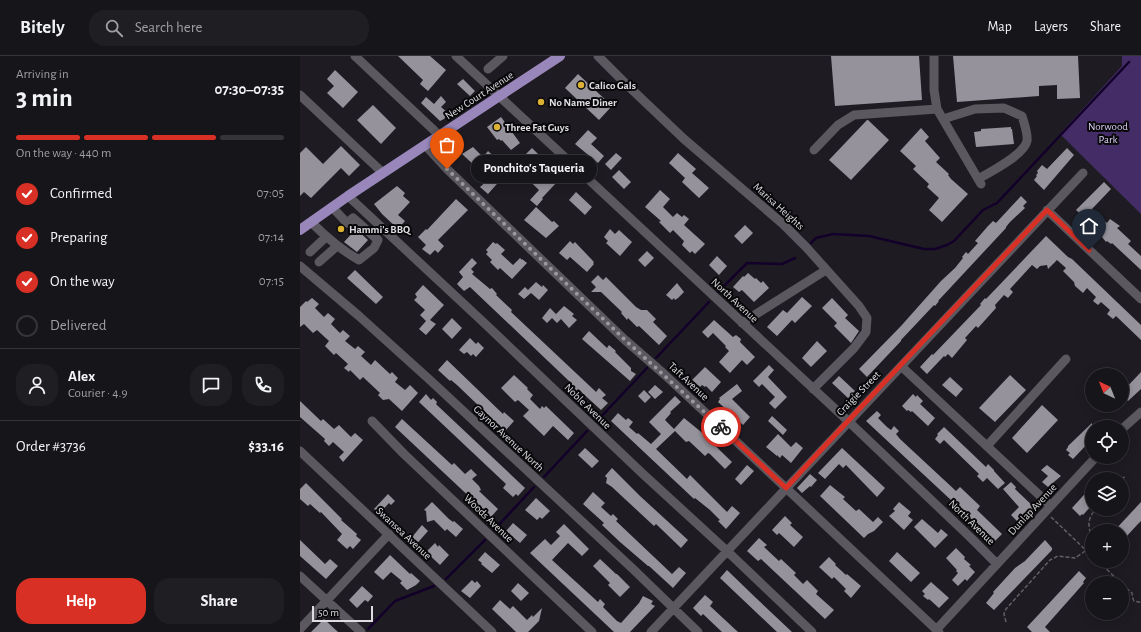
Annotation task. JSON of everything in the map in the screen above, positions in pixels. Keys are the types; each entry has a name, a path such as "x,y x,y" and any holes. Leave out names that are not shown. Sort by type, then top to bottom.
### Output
{"main road":[{"name":"New Court Avenue","path":"300,230 348,196 500,96 554,58"},
{"name":"New Court Avenue","path":"300,222 332,207"}],"street":[{"path":"355,56 440,135"},
{"name":"North Avenue","path":"456,56 847,420 970,536 997,564"},
{"path":"488,69 503,56"},
{"name":"Marisa Heights","path":"598,56 684,139 783,224 806,247 859,306 867,318 866,332 854,348 813,389"},
{"path":"934,56 934,90 937,109 979,181 1021,151 1027,141 1026,129 1022,116 1004,108 975,109 943,119"},
{"path":"300,95 383,173"},
{"path":"814,150 838,125 854,115 937,109"},
{"name":"Taft Avenue","path":"425,145 447,169 619,333 937,631"},
{"name":"Craigie Street","path":"651,632 786,488 847,420 901,366 1083,173"},
{"name":"Noble Avenue","path":"348,196 812,632"},
{"path":"332,207 347,222 353,218 378,240"},
{"path":"1047,210 1141,299"},
{"path":"311,222 343,251 359,260 374,248 378,240 387,232"},
{"path":"310,252 326,237"},
{"path":"319,262 337,246"},
{"name":"Gaynor Avenue North","path":"300,266 359,316 431,381 633,569 698,632"},
{"path":"742,323 826,270"},
{"path":"987,446 1066,359"},
{"path":"901,366 987,446 1048,509"},
{"path":"1129,423 1141,412"},
{"name":"Woods Avenue","path":"372,421 404,454 592,632"},
{"name":"Swansea Avenue","path":"300,451 492,632"},
{"name":"Dunlap Avenue","path":"937,631 1090,464"},
{"path":"300,629 389,534"},
{"path":"300,576 361,632"}],"path":[{"path":"1048,509 1085,549"},
{"path":"1006,622 1004,614 1006,609 1050,560 1058,556 1075,558 1085,551"},
{"path":"1106,568 1114,576"},
{"path":"1129,591 1132,594 1134,601 1141,604"}],"green space":[{"name":"Norwood Park","path":"1122,56 1141,56 1141,214 1060,134 1122,66"}],"building":[{"path":"398,56 430,56 446,70 428,91 420,84 423,80"},
{"path":"831,56 919,56 922,100 835,106"},
{"path":"953,56 1078,56 1080,98 1057,99 1057,85 1039,86 1039,96 957,102"},
{"path":"335,70 358,92 343,108 327,93 334,86 327,79"},
{"path":"578,74 612,106 599,120 565,88"},
{"path":"463,79 475,91 470,96 457,84"},
{"path":"441,96 446,102 441,107 448,113 444,119 440,121 421,103 426,97 434,104"},
{"path":"373,105 396,128 381,144 357,120"},
{"path":"501,117 520,143 511,150 502,140 497,140 487,127"},
{"path":"867,120 889,140 851,180 829,160"},
{"path":"1011,127 1014,144 976,147 974,132 981,131 981,129"},
{"path":"921,128 929,137 925,141 940,158 936,162 949,174 948,175 951,179 968,194 942,222 929,210 939,198 927,187 929,184 913,169 916,166 900,151"},
{"path":"588,130 597,138 591,144 604,156 598,163 575,144"},
{"path":"341,146 360,165 349,176 341,168 311,198 304,192 300,196 300,153 306,147 323,164"},
{"path":"473,147 483,157 488,151 503,165 505,162 511,168 488,194 480,187 489,179 462,154"},
{"path":"532,148 552,168 548,173 557,182 542,198 543,199 537,206 530,200 539,190 514,166"},
{"path":"1067,148 1074,155 1044,190 1034,180 1038,173 1037,171 1042,165 1047,169"},
{"path":"616,153 622,158 611,170 605,164"},
{"path":"678,153 696,169 692,173 709,188 699,198 682,182 685,178 669,163"},
{"path":"619,170 631,182 624,189 612,177"},
{"path":"1104,182 1111,189 1092,209 1107,223 1110,219 1120,226 1117,228 1131,241 1128,244 1141,256 1141,270 1112,243 1106,242 1102,237 1103,235 1076,210"},
{"path":"397,186 405,193 403,196 410,202 398,215 405,221 398,229 374,204"},
{"path":"660,190 670,199 663,207 673,217 677,213 682,217 684,215 689,219 684,225 705,244 695,254 692,251 690,253 682,245 684,241 673,230 670,233 659,222 661,221 645,207"},
{"path":"576,192 592,207 585,215 569,200"},
{"path":"1021,196 1027,202 1023,206 1025,208 1010,222 935,306 934,305 867,377 859,369 955,268 966,252 968,254 978,243 975,241 988,226 993,221 996,223"},
{"path":"456,199 468,210 438,240 444,246 438,253 435,250 430,255 422,249 426,245 418,237 426,229 427,230"},
{"path":"536,207 552,222 554,221 559,226 546,238 524,220"},
{"path":"745,225 753,233 742,244 734,236"},
{"path":"356,229 368,240 357,252 344,242"},
{"path":"610,229 615,234 619,230 632,242 620,256 606,243 608,241 604,237"},
{"path":"1046,236 1141,325 1141,340 1116,316 1113,319 1107,314 1110,310 1101,302 1098,305 1093,301 1096,297 1087,288 1083,293 1075,286 1074,282 1063,271 1066,268 1057,260 1048,269 1047,265 1040,266 1037,269 1032,265 1010,289 1013,292 1008,298 1004,295 995,305 996,308 978,328 976,326 965,338 967,340 952,358 948,354 945,357 944,356 927,374 920,367"},
{"path":"570,241 573,244 575,242 594,262 587,272 570,257 567,260 559,253"},
{"path":"493,242 496,244 497,243 505,250 501,254 513,265 520,258 527,263 512,279 500,268 498,270 490,262 492,260 486,254 488,252 486,250"},
{"path":"647,251 654,258 645,267 638,260"},
{"path":"717,256 727,266 719,275 709,265"},
{"path":"472,258 477,263 471,269 474,272 472,274 490,289 492,288 497,294 496,295 512,310 511,312 596,392 599,388 606,395 602,398 608,403 601,410 578,389 576,391 570,385 572,383 470,287 464,291 457,284 463,277 459,272"},
{"path":"355,270 383,297 376,304 347,278"},
{"path":"748,273 761,283 763,281 769,288 754,302 742,290 739,292 733,287 743,276 744,277"},
{"path":"598,275 603,280 606,277 636,307 641,310 647,310 656,319 653,322 667,336 659,345 639,326 637,327 628,318 627,320 621,313 622,312 601,292 591,292 596,287 591,282"},
{"path":"536,282 542,287 543,285 548,290 539,300 531,293 524,299 518,294 525,287 528,290"},
{"path":"677,283 684,292 675,300 674,298 672,300 666,295"},
{"path":"423,285 444,305 430,320 436,324 426,335 419,329 426,321 420,315 425,310 414,300 417,297 415,294"},
{"path":"802,297 812,306 795,323 792,320 777,336 767,327 783,310 787,313"},
{"path":"312,298 319,304 315,308 324,317 328,313 335,319 331,324 340,333 343,330 350,336 345,341 355,349 358,346 365,352 361,356 371,365 375,360 390,374 392,372 398,378 395,382 405,390 410,385 418,393 402,411 389,399 383,400 378,395 380,393 363,377 360,380 350,370 349,372 344,368 348,364 336,353 334,355 325,346 329,341 317,330 313,333 304,324 300,327 300,307"},
{"path":"832,298 848,315 845,318 859,331 851,343 834,326 837,323 822,308"},
{"path":"564,306 574,314 572,316 577,320 569,328 561,319 557,323 552,318"},
{"path":"550,308 556,314 547,323 542,318"},
{"path":"452,318 462,328 452,339 442,329"},
{"path":"714,320 733,337 736,335 741,339 740,342 755,357 747,365 742,360 730,373 719,362 729,351 713,333 708,338 702,332"},
{"path":"589,331 607,348 609,345 616,351 615,352 631,368 631,371 636,374 630,381 582,339"},
{"path":"470,338 476,344 478,342 484,348 476,357 473,354 471,356 467,352 464,354 459,350"},
{"path":"817,341 827,351 811,367 802,358"},
{"path":"447,360 503,414 504,412 514,421 505,431 457,385 438,370"},
{"path":"769,365 774,370 768,377 787,397 775,409 769,403 775,397 762,384 759,387 753,381"},
{"path":"705,367 721,382 712,392 706,386 705,387 702,385 700,387 692,380"},
{"path":"1141,372 1141,389 1129,400 1129,385"},
{"path":"514,375 528,388 527,389 533,395 530,399 540,409 542,406 544,408 546,406 574,433 568,440 553,426 544,436 523,416 529,410 518,400 515,402 501,388"},
{"path":"1010,375 1026,390 995,422 979,408"},
{"path":"839,376 855,391 848,398 832,383"},
{"path":"950,377 963,389 956,397 942,385"},
{"path":"737,384 742,391 732,399 750,417 743,425 718,402 720,399 719,398"},
{"path":"655,385 663,392 655,399 648,392"},
{"path":"644,390 651,397 645,403 638,396"},
{"path":"426,394 431,400 433,398 439,407 525,488 518,496 516,494 513,497 503,488 506,484 419,402"},
{"path":"913,394 916,397 917,395 923,401 920,404 935,418 928,426 912,411 907,411 902,406"},
{"path":"675,396 681,402 670,412 671,413 665,420 674,429 684,418 700,431 732,462 725,469 710,454 708,453 705,456 689,441 686,442 675,431 656,449 687,479 690,475 727,512 732,506 740,513 726,529 718,521 720,520 710,510 695,498 694,499 611,421 618,413 626,420 628,418 633,422 629,427 651,444 661,434 649,422"},
{"path":"300,401 321,421 323,419 334,429 339,425 351,437 355,433 363,440 343,462 339,457 344,452 333,442 329,446 324,441 325,439 300,417"},
{"path":"1042,405 1058,420 1027,453 1012,438"},
{"path":"877,411 881,415 878,418 891,430 894,426 899,431 896,434 900,439 956,491 960,487 980,506 977,510 1002,534 995,541 866,421"},
{"path":"772,416 787,430 783,435 768,421"},
{"path":"402,419 452,465 454,463 465,474 471,469 477,475 472,479 479,486 481,490 479,491 498,509 491,517 395,427"},
{"path":"944,427 986,467 988,464 1005,483 998,489 987,478 983,482 977,476 979,474 944,440 940,444 935,439 938,435 937,434"},
{"path":"1085,430 1085,446 1073,459 1068,455 1070,453 1066,450 1068,446"},
{"path":"778,434 791,447 796,442 803,448 791,463 782,455 780,458 766,447"},
{"path":"585,448 599,461 592,468 578,455"},
{"path":"842,448 885,488 877,497 846,465 843,468 839,464 825,479 818,473"},
{"path":"747,465 754,471 741,485 735,479"},
{"path":"1047,465 1061,476 1048,487 1042,482 1048,476 1041,470"},
{"path":"612,468 688,540 681,548 656,524 654,526 606,483 607,478 605,476"},
{"path":"810,474 817,480 811,487 810,486 802,493 797,488"},
{"path":"1011,482 1016,487 1015,489 1036,509 1029,516 1026,513 1018,522 1011,515 1019,507 1003,489"},
{"path":"306,483 342,519 341,520 357,534 356,536 361,540 353,549 350,546 347,549 337,540 342,534 321,512 320,513 310,504 308,506 300,499 300,489"},
{"path":"830,485 845,497 843,499 856,511 859,509 873,522 878,517 883,522 864,538 820,496"},
{"path":"593,492 605,503 601,507 611,516 613,514 618,519 616,521 672,574 679,567 686,573 673,588 620,542 602,525 604,523 583,504"},
{"path":"388,494 395,501 391,505 389,503 379,514 374,509"},
{"path":"1085,494 1085,513 1083,515 1082,514 1080,516 1072,508"},
{"path":"536,498 550,511 542,519 540,517 537,520 525,510"},
{"path":"432,502 449,519 453,522 454,521 463,529 456,537 447,529 445,531 434,520 427,522 426,511 424,510"},
{"path":"899,502 911,512 908,516 913,520 904,530 889,516 895,511 893,509"},
{"path":"1141,502 1141,521 1129,534 1129,524 1121,524"},
{"path":"785,516 792,523 790,525 803,537 794,547 779,533 777,535 772,530"},
{"path":"922,519 938,533 941,529 948,535 935,548 914,527"},
{"path":"513,523 527,535 520,543 506,531"},
{"path":"564,524 589,549 582,556 568,543 552,560 598,602 600,599 605,604 603,607 617,621 621,623 639,603 643,596 653,601 651,604 655,606 630,632 614,632 530,553 545,539 551,545 560,536 556,532"},
{"path":"422,525 428,531 414,547 408,542"},
{"path":"759,538 767,545 764,547 779,561 781,559 796,573 794,575 803,584 807,580 818,591 816,594 834,610 825,619 761,559 758,561 747,551"},
{"path":"300,540 325,564 330,559 338,566 326,579 300,556"},
{"path":"1045,540 1052,550 994,610 986,603 994,593 993,592 1015,568 1025,561"},
{"path":"435,543 449,555 440,565 426,552"},
{"path":"956,548 965,557 964,559 971,565 969,566 975,572 967,581 965,579 958,586 952,580 958,573 956,571 957,570 946,558"},
{"path":"485,552 500,565 492,573 478,560"},
{"path":"897,552 920,573 911,582 889,561"},
{"path":"390,555 410,574 411,573 420,581 416,585 407,590 400,583 402,581 391,572 383,580 374,572"},
{"path":"829,557 846,575 847,574 861,586 851,598 844,591 846,589 834,577 832,579 819,567"},
{"path":"600,559 630,587 620,597 608,585 610,583 593,566"},
{"path":"727,570 792,632 777,632 720,578"},
{"path":"1079,571 1085,577 1084,583 1045,627 1050,632 1032,632 1027,627"},
{"path":"472,580 475,583 477,581 481,586 470,598 461,591"},
{"path":"931,582 949,598 939,608 923,596 925,594 922,591"},
{"path":"518,583 529,593 521,601 511,591"},
{"path":"362,586 373,596 368,602 365,600 357,608 349,600"},
{"path":"705,595 713,602 710,606 738,632 722,632 703,614 701,616 693,608"},
{"path":"500,600 510,609 513,606 527,620 532,615 533,617 542,608 539,621 528,632 516,632 492,609"},
{"path":"324,619 338,632 311,632"}],"waterway":[{"path":"811,243 816,238 833,234 869,236 924,249 935,249 947,245 954,241 983,210 997,203 1129,62"},
{"path":"718,292 747,263 782,264 795,258"},
{"path":"656,358 709,302"},
{"path":"597,421 647,368"},
{"path":"544,477 587,431"},
{"path":"494,530 534,487"},
{"path":"446,579 485,540"},
{"path":"368,629 395,601 434,586"}],"way so far":[{"path":"447,169 624,339 721,427"}],"place":[{"name":"Calico Gals","path":"581,85"},
{"name":"No Name Diner","path":"541,102"},
{"name":"Three Fat Guys","path":"497,127"},
{"name":"Ponchito's Taqueria","path":"447,169"},
{"name":"Hammi's BBQ","path":"341,229"}],"route":[{"path":"721,427 786,488 847,420 901,366 1047,210 1089,250"}]}
